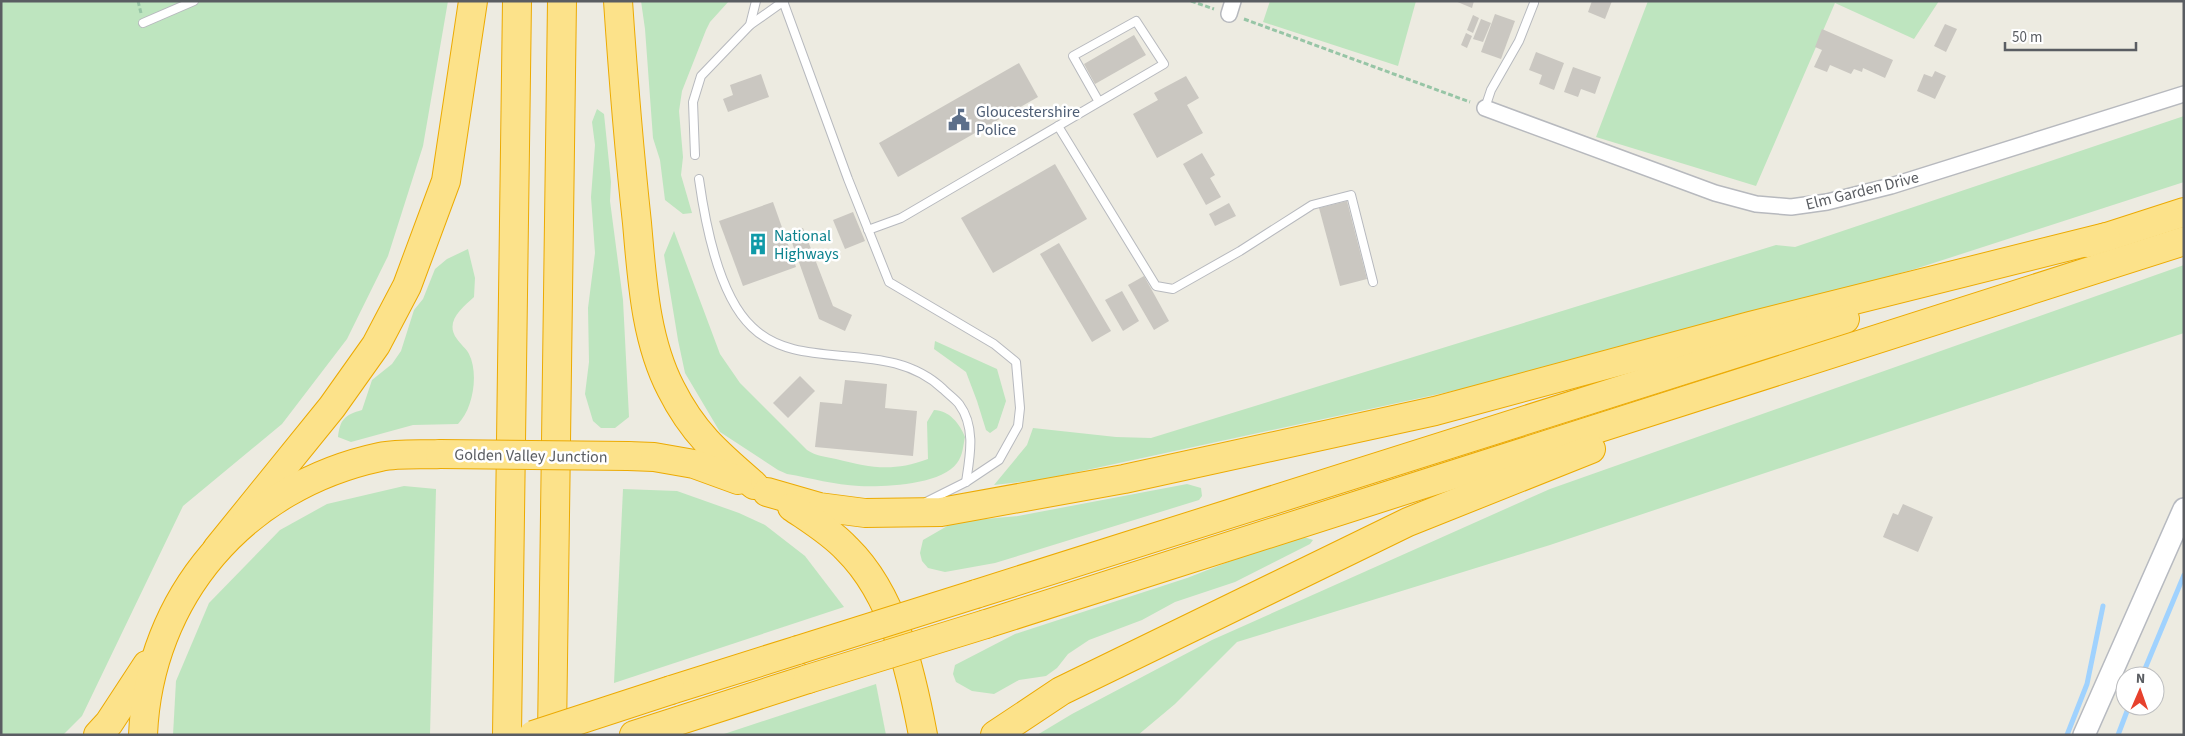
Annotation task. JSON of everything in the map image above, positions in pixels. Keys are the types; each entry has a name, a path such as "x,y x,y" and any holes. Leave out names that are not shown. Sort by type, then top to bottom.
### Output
{"highway":[{"path":"217,549 332,407 376,345 407,286 446,181 473,1"},
{"path":"507,735 517,1"},
{"path":"552,735 562,1"},
{"path":"618,1 626,122 644,291 656,350 670,389 697,433 720,456 761,489 819,507 865,513 942,512 1124,479 1406,417 1750,326 2106,237"},
{"path":"533,735 2184,212"},
{"path":"634,735 2184,242"},
{"path":"995,735 1060,691 1408,522 1820,358"},
{"name":"Golden Valley Junction","path":"143,735 144,708 159,647 168,624 192,581 217,549 246,521 272,501 324,473 381,457 440,454 654,457 694,464 761,489 822,527 848,549 880,591 912,676 923,735"},
{"path":"98,735 109,723 159,647"}],"street":[{"name":"Elm Garden Drive","path":"1485,108 1716,193 1756,204 1791,207 1827,202 1891,186 2184,94"},
{"path":"2084,735 2184,509"}],"lane":[{"path":"143,23 194,1"},
{"path":"620,28 624,1"},
{"path":"750,25 756,1"},
{"path":"695,155 693,102 701,76 750,25 784,2 889,282 994,344 1016,362 1020,408 1018,426 999,460 966,482 926,502 865,513"},
{"path":"1485,108 1491,90 1519,41 1534,3"},
{"path":"868,230 901,218 1164,64 1136,21 1073,56 1099,102"},
{"path":"1058,126 1156,286 1174,289 1240,251 1312,205 1350,195 1373,282"},
{"path":"699,179 706,227 730,298 752,327 776,344 816,354 880,359 913,368 936,382 960,405 970,429 966,482"}],"path":[{"path":"1191,1 1231,7 1485,108"}],"green space":[{"path":"1,1 448,1 423,146 388,256 347,339 282,424 183,506 82,716 63,735 1,735"},
{"path":"641,1 729,1 710,22 682,91 679,111 683,157 681,175 692,213 683,214 665,200 660,160 653,138 645,29"},
{"path":"1270,1 1416,1 1398,66 1263,22"},
{"path":"1648,1 1939,1 1914,39 1835,3 1756,186 1596,137"},
{"path":"597,109 604,114 611,182 610,201 623,300 629,417 615,428 601,428 593,421 585,394 589,362 588,308 595,253 591,197 595,145 592,122"},
{"path":"2184,116 2184,182 1915,269 1550,370 1045,479 994,485 1027,445 1033,428 1116,437 1151,438 1776,245 1795,247"},
{"path":"674,231 720,354 740,383 807,450 821,456 860,465 882,467 904,466 928,459 927,422 934,410 949,415 960,427 965,437 962,454 957,463 939,476 912,483 870,486 841,484 787,474 720,432 685,373 664,255"},
{"path":"468,249 475,278 474,297 456,316 452,327 457,339 469,354 474,371 471,401 463,418 458,424 413,425 351,442 338,437 340,426 344,419 362,410 372,380 392,364 401,351 414,310 423,299 435,269 447,259"},
{"path":"2184,265 2184,333 1550,545 1237,642 1175,704 1138,735 1037,735 1072,714 1212,640 1550,489"},
{"path":"935,341 997,369 1006,401 997,428 990,433 986,430 966,372 934,349"},
{"path":"1187,484 1201,488 1202,496 1199,500 995,563 945,572 928,568 922,561 920,553 923,540 949,525 963,521 1018,516"},
{"path":"404,486 436,489 430,735 173,735 176,681 209,603 280,530 327,504"},
{"path":"623,489 677,491 739,513 765,525 805,556 844,607 614,683"},
{"path":"1304,537 1313,540 1310,544 1235,582 1175,602 1142,620 1089,640 1068,654 1057,668 1046,676 1019,680 994,694 972,691 956,682 953,674 955,665 1015,634 1187,578 1290,538"},
{"path":"876,684 886,735 721,735"}],"building":[{"path":"1455,1 1474,1 1472,8"},
{"path":"1592,1 1612,1 1605,19 1588,12"},
{"path":"1495,14 1515,21 1501,59 1481,52"},
{"path":"1473,15 1479,18 1473,33 1467,30"},
{"path":"1481,19 1491,23 1483,42 1473,39"},
{"path":"1945,24 1957,29 1946,52 1934,46"},
{"path":"1822,29 1893,60 1885,78 1863,68 1862,72 1854,69 1851,74 1830,65 1827,72 1814,67 1822,50 1815,47"},
{"path":"1466,33 1472,36 1467,48 1461,45"},
{"path":"1134,35 1146,55 1095,84 1084,64"},
{"path":"1536,52 1564,63 1554,90 1539,84 1542,75 1529,70"},
{"name":"Gloucestershire Police","path":"1019,63 1038,97 898,177 879,143"},
{"path":"1573,67 1601,77 1595,94 1581,89 1578,97 1564,92"},
{"path":"1935,71 1946,76 1935,99 1917,91 1924,74 1932,77"},
{"path":"761,74 769,97 728,112 723,99 733,95 730,85"},
{"path":"1186,76 1199,98 1187,105 1203,133 1157,158 1133,114 1158,100 1154,93"},
{"path":"1202,153 1215,175 1210,178 1221,197 1206,205 1183,164"},
{"path":"1055,164 1087,219 993,273 961,218"},
{"path":"1347,201 1367,279 1340,286 1319,208"},
{"name":"National Highways","path":"773,202 796,267 743,286 719,221"},
{"path":"1229,203 1236,216 1215,226 1209,214"},
{"path":"853,212 865,241 845,249 833,220"},
{"path":"803,228 833,306 852,315 845,331 819,319 789,234"},
{"path":"1059,243 1111,331 1092,342 1040,254"},
{"path":"1144,276 1169,321 1154,330 1128,285"},
{"path":"1122,291 1139,321 1123,331 1105,300"},
{"path":"800,376 815,391 788,418 773,403"},
{"path":"845,380 887,384 885,408 917,411 913,456 815,447 820,402 842,404"},
{"path":"1903,504 1933,517 1918,552 1883,537 1893,513 1898,515"}],"waterway":[{"path":"2146,666 2184,575"},
{"path":"2067,735 2087,684 2103,606"},
{"path":"2118,735 2125,716"}],"place":[{"name":"Gloucestershire Police","path":"959,120"},
{"name":"National Highways","path":"758,244"}]}
